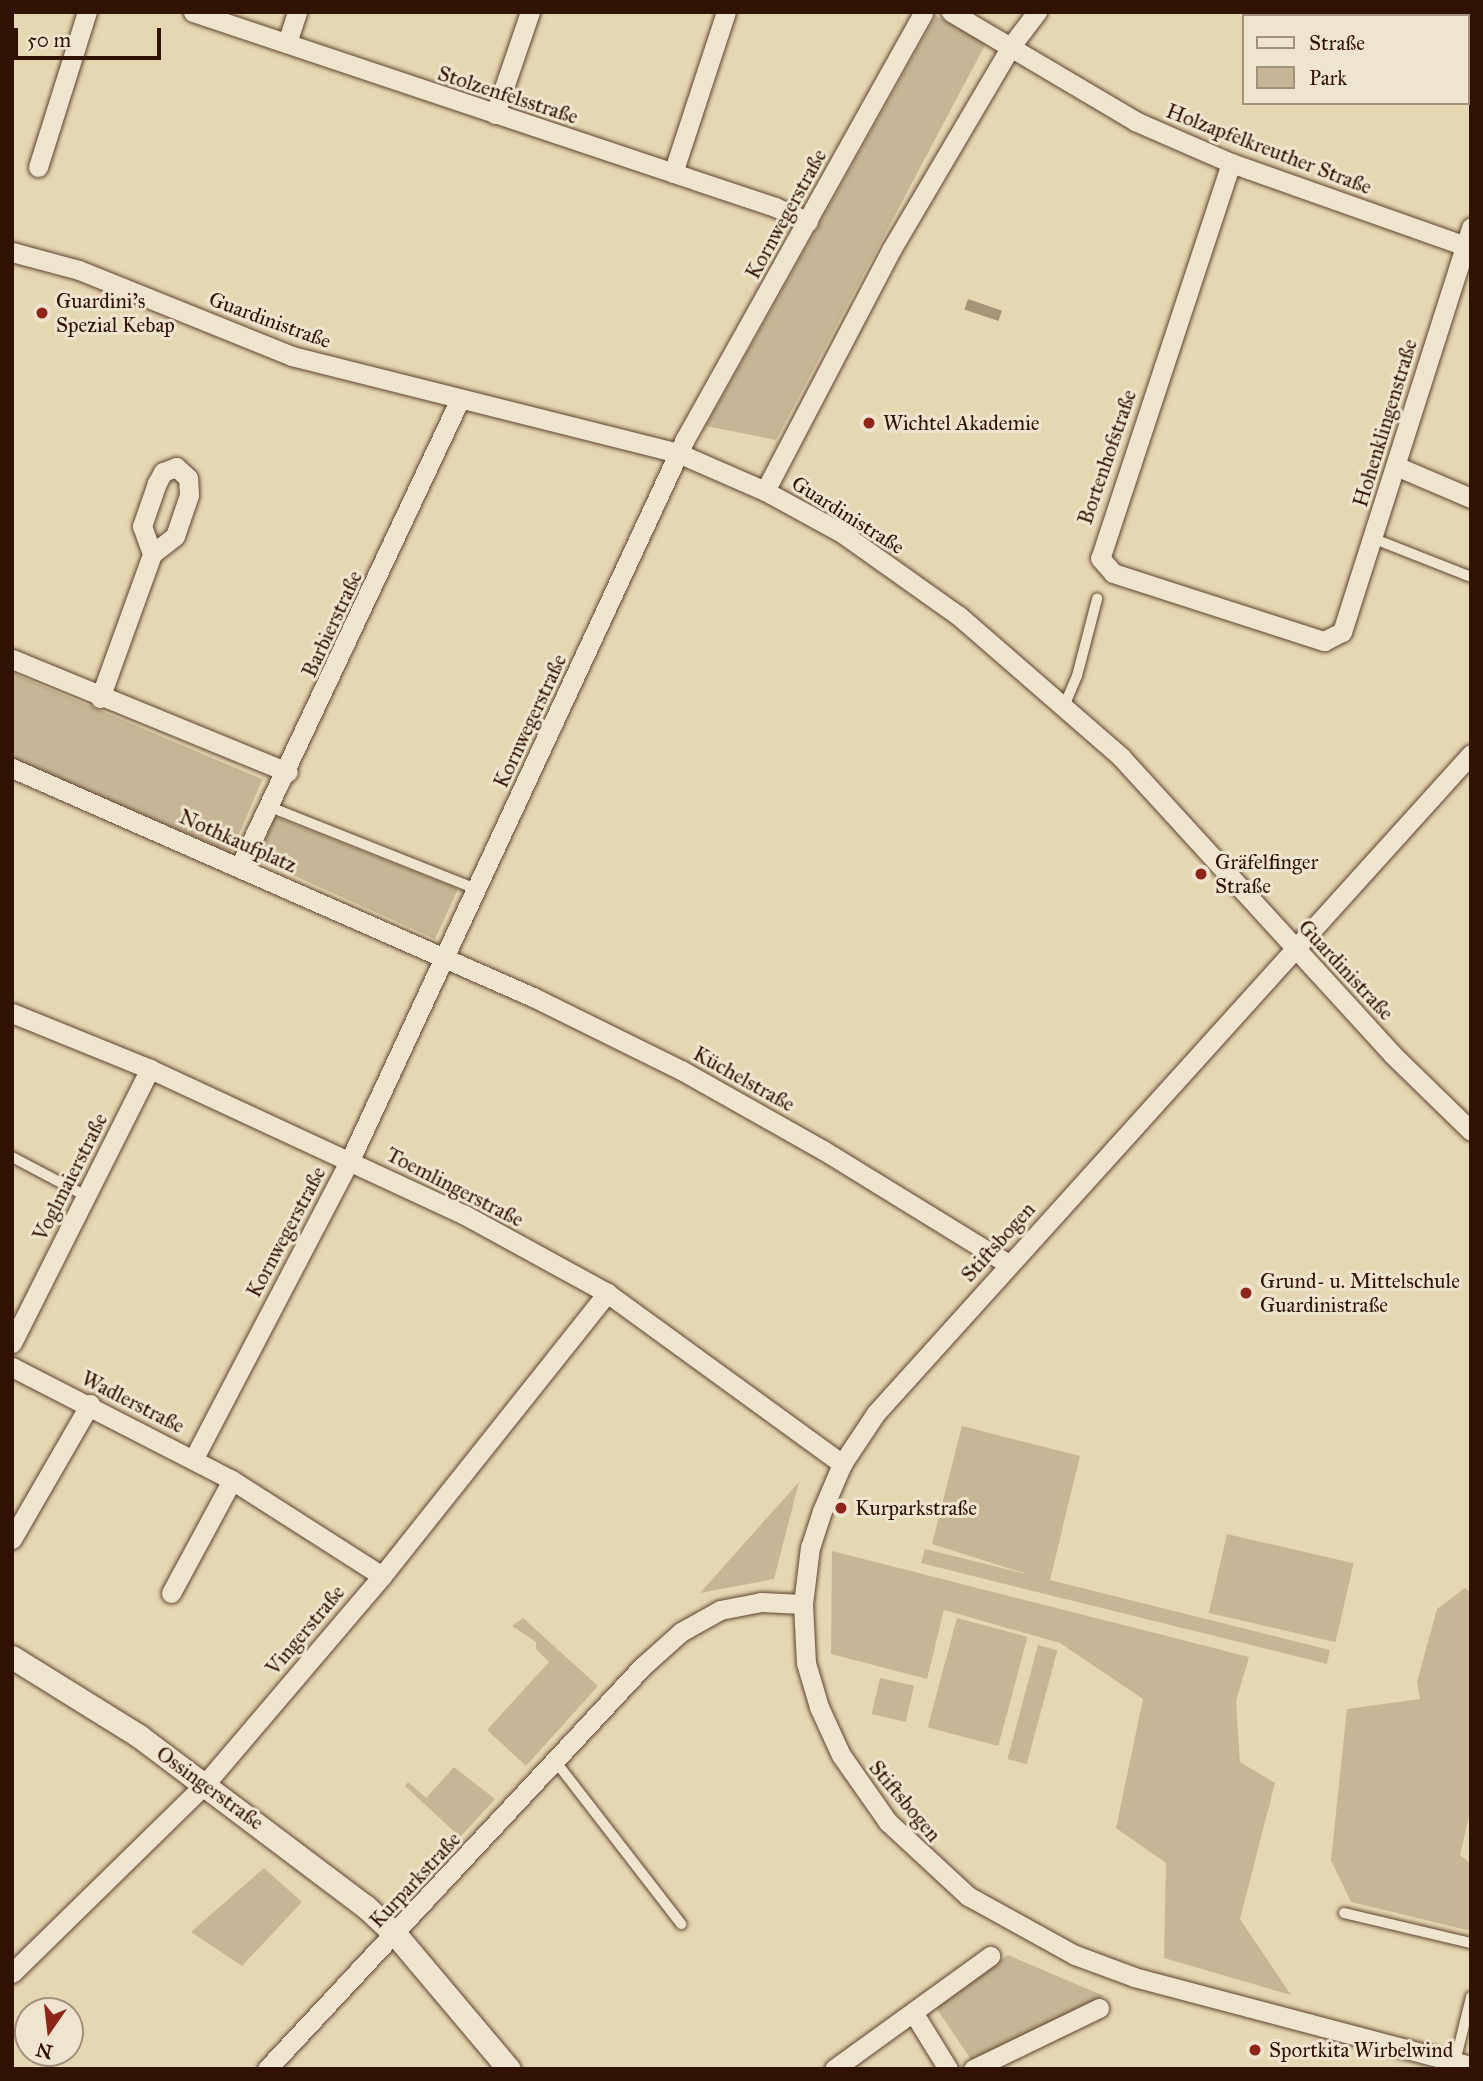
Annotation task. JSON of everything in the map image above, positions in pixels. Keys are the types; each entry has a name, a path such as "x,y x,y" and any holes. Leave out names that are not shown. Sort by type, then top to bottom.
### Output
{"street":[{"path":"38,167 87,12"},
{"name":"Stolzenfelsstraße","path":"193,12 673,173 808,222"},
{"path":"287,43 297,12"},
{"path":"495,114 530,12"},
{"path":"673,173 726,12"},
{"name":"Kornwegerstraße","path":"194,1458 349,1160 678,453 924,12"},
{"name":"Holzapfelkreuther Straße","path":"951,12 1135,121 1231,163 1468,240"},
{"path":"765,491 891,250 1011,46 1037,12"},
{"name":"Bortenhofstraße","path":"1231,163 1100,558 1113,573 1324,641 1342,632"},
{"name":"Hohenklingenstraße","path":"1342,632 1468,240"},
{"name":"Guardinistraße","path":"14,258 79,270 292,356 678,453 765,491 842,533 958,616 1065,704 1121,757 1295,949 1471,1131"},
{"name":"Barbierstraße","path":"240,866 288,772 460,399"},
{"path":"1396,467 1471,498"},
{"path":"100,698 152,554"},
{"path":"12,659 100,698 288,772"},
{"path":"1295,949 1471,754"},
{"name":"Nothkaufplatz","path":"12,768 240,866 444,959"},
{"name":"Stiftsbogen","path":"1295,949 876,1413 842,1464 810,1547 803,1604 807,1662 819,1707 841,1755 888,1822 968,1896 1075,1955 1134,1977 1463,2064"},
{"name":"Küchelstraße","path":"444,959 681,1070 823,1150 1008,1264"},
{"name":"Toemlingerstraße","path":"12,1013 150,1069 463,1213 607,1293 842,1464"},
{"name":"Voglmaierstraße","path":"12,1343 150,1069"},
{"name":"Vingerstraße","path":"12,1973 205,1784 382,1576 607,1293"},
{"name":"Wadlerstraße","path":"12,1367 194,1458 382,1576"},
{"path":"12,1539 90,1404"},
{"path":"171,1593 232,1480"},
{"name":"Kurparkstraße","path":"267,2069 396,1935 643,1666 681,1632 720,1610 761,1602 803,1604"},
{"name":"Ossingerstraße","path":"12,1657 205,1784 396,1935 509,2069"},
{"path":"834,2069 990,1956"},
{"path":"973,2069 1099,2008"},
{"path":"913,2012 948,2069"}],"lane":[{"path":"1372,538 1471,577"},
{"path":"1065,704 1077,676 1097,599"},
{"path":"270,807 476,889"},
{"path":"12,1157 86,1196"},
{"path":"556,1762 681,1924"},
{"path":"1344,1913 1471,1943"},
{"path":"1463,2064 1471,1997"}],"green space":[{"path":"936,16 986,43 776,440 706,426"},
{"path":"12,673 262,779 231,854 12,761"},
{"path":"275,817 458,889 435,939 257,859"},
{"path":"962,1426 1080,1456 1050,1580 1330,1650 1327,1664 921,1563 925,1549 1030,1575 932,1544"},
{"path":"799,1482 774,1579 700,1593"},
{"path":"1227,1534 1354,1563 1335,1642 1209,1613"},
{"path":"832,1551 1249,1657 1236,1701 1240,1762 1275,1783 1240,1919 1291,1995 1164,1958 1166,1863 1116,1828 1143,1699 1060,1643 944,1610 927,1679 831,1654"},
{"path":"1465,1588 1471,1592 1471,1808 1460,1855 1471,1864 1471,1931 1351,1902 1331,1860 1347,1709 1420,1699 1417,1682 1437,1609"},
{"path":"523,1618 598,1686 526,1766 487,1730 549,1662 536,1649 536,1642 512,1626"},
{"path":"957,1618 1028,1637 998,1746 928,1727"},
{"path":"1038,1645 1057,1650 1027,1764 1007,1759"},
{"path":"880,1678 914,1686 906,1722 872,1714"},
{"path":"454,1767 495,1799 460,1837 405,1786 408,1782 426,1798"},
{"path":"264,1868 302,1902 242,1966 191,1932"},
{"path":"1008,1955 1104,1996 974,2064 935,2006"}],"shaded area":[{"path":"968,299 1002,311 998,321 964,309"}],"place":[{"name":"Guardini's Spezial Kebap","path":"42,313"},
{"name":"Wichtel Akademie","path":"869,423"},
{"name":"Gräfelfinger Straße","path":"1201,874"},
{"name":"Grund- u. Mittelschule Guardinistraße","path":"1246,1293"},
{"name":"Kurparkstraße","path":"841,1508"},
{"name":"Sportkita Wirbelwind","path":"1255,2050"}]}
